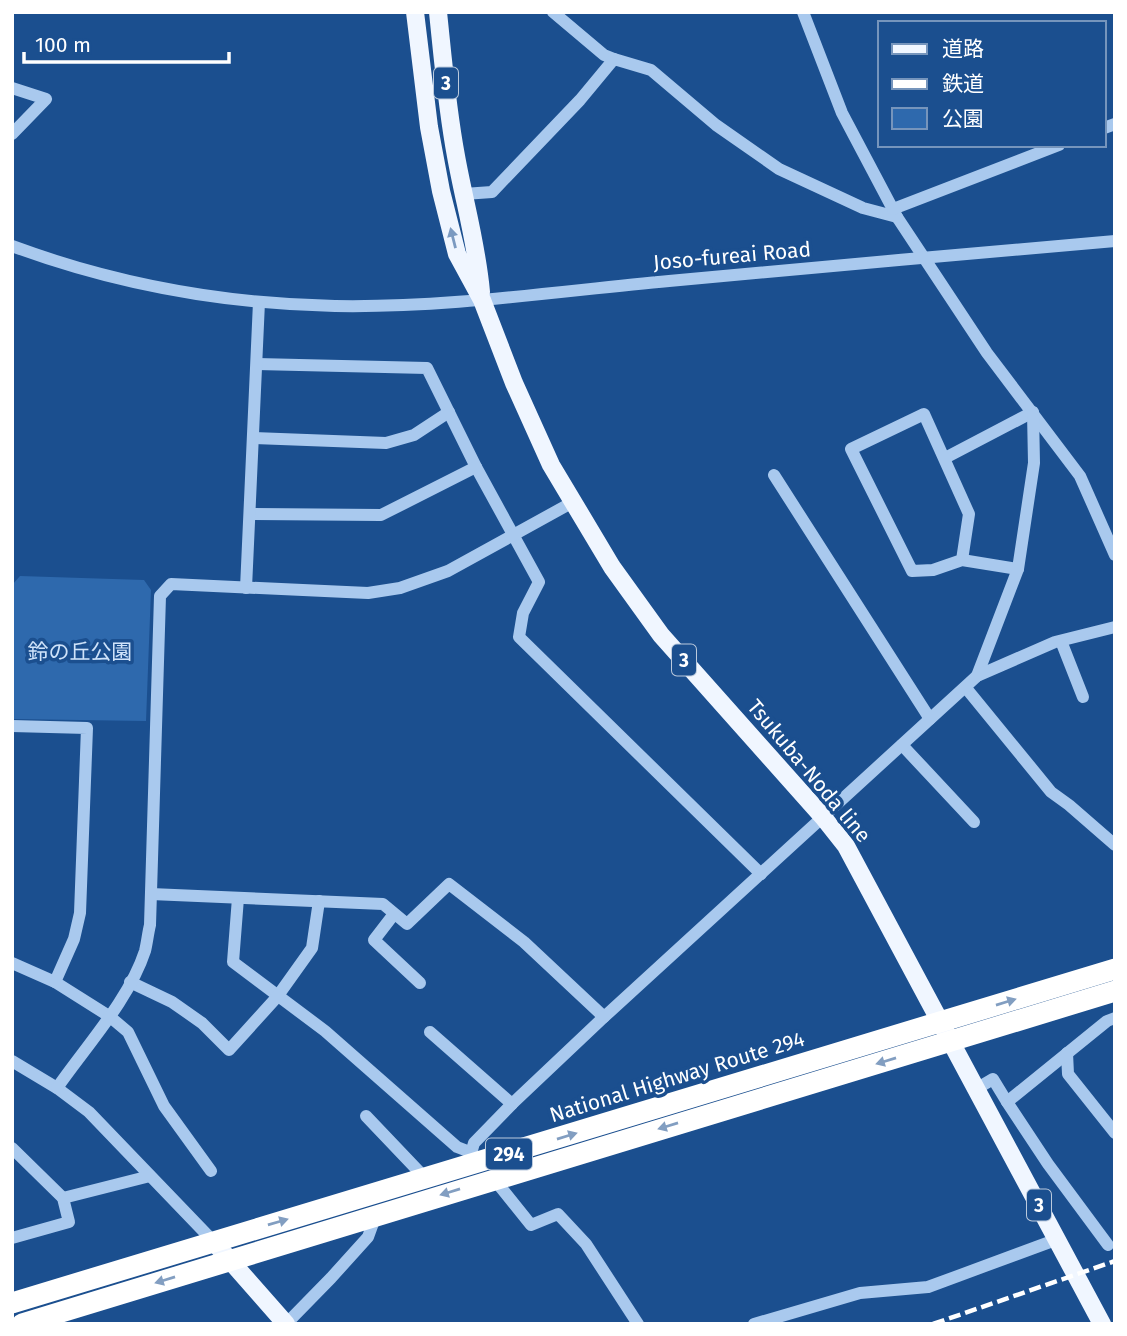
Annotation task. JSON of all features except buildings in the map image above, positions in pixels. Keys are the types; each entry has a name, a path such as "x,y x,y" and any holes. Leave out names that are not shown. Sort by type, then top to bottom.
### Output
{"highway":[{"name":"National Highway Route 294","path":"12,1303 426,1179 468,1159 1115,969"},
{"name":"National Highway Route 294","path":"22,1324 49,1320 376,1215 1115,991"}],"main road":[{"name":"Tsukuba-Noda line","path":"415,12 429,127 457,254 482,300 523,405 551,465 612,567 661,635 846,846 1102,1324"},
{"name":"Tsukuba-Noda line","path":"438,12 450,116 477,253 482,300"},
{"path":"213,1241 286,1324"}],"street":[{"path":"553,12 604,55 650,71 716,125 779,169 863,208 895,213 1054,147"},
{"path":"803,12 842,113 895,213 986,353 1080,476 1115,555"},
{"path":"464,194 492,192 580,100 614,59"},
{"path":"12,88 46,99 12,134"},
{"name":"Joso-fureai Road","path":"12,246 80,268 191,293 259,302 338,306 482,300 1115,241"},
{"path":"246,588 259,302"},
{"path":"257,364 426,368 539,582 523,613 519,636 761,874"},
{"path":"253,438 386,443 414,435 449,412"},
{"path":"945,458 1032,412"},
{"path":"238,898 233,962 326,1031 468,1159 485,1130 512,1104 977,676 1018,569 1034,463 1032,412"},
{"path":"962,559 969,514 923,414 851,449 912,570 933,570 962,559 1018,569"},
{"path":"250,514 381,515 477,467"},
{"path":"774,475 930,719"},
{"path":"57,1088 109,1016 145,951 150,925 160,596 171,584 368,593 400,588 448,571 573,502"},
{"path":"977,676 1061,641 1115,627"},
{"path":"1061,641 1083,696"},
{"path":"966,688 1051,792 1115,845"},
{"path":"12,726 86,728 80,913 74,939 55,982"},
{"path":"902,745 974,822"},
{"path":"151,894 383,904 407,924 449,884 524,942 604,1017"},
{"path":"130,982 172,1002 202,1023 229,1050 277,997 312,948 319,901"},
{"path":"394,914 373,940 420,983"},
{"path":"12,963 55,982 109,1016 128,1032 164,1106 211,1171"},
{"path":"1007,1102 1107,1021 1115,1018"},
{"path":"430,1032 512,1104"},
{"path":"1067,1053 1068,1074 1115,1133"},
{"path":"12,1061 57,1088 89,1112 213,1241"},
{"path":"976,1090 993,1079 1048,1164 1108,1245"},
{"path":"366,1116 426,1179"},
{"path":"12,1148 63,1198 69,1222 12,1238"},
{"path":"63,1198 150,1176"},
{"path":"494,1179 531,1225 558,1214 586,1244 638,1324"},
{"path":"286,1324 368,1237 376,1215"},
{"path":"754,1324 860,1293 928,1287 1058,1239"},
{"path":"40,1294 49,1320"}],"green space":[{"name":"鈴の丘公園","path":"20,576 144,580 151,590 146,721 12,719 13,584"}],"railway":[{"path":"933,1324 1115,1261"}]}
